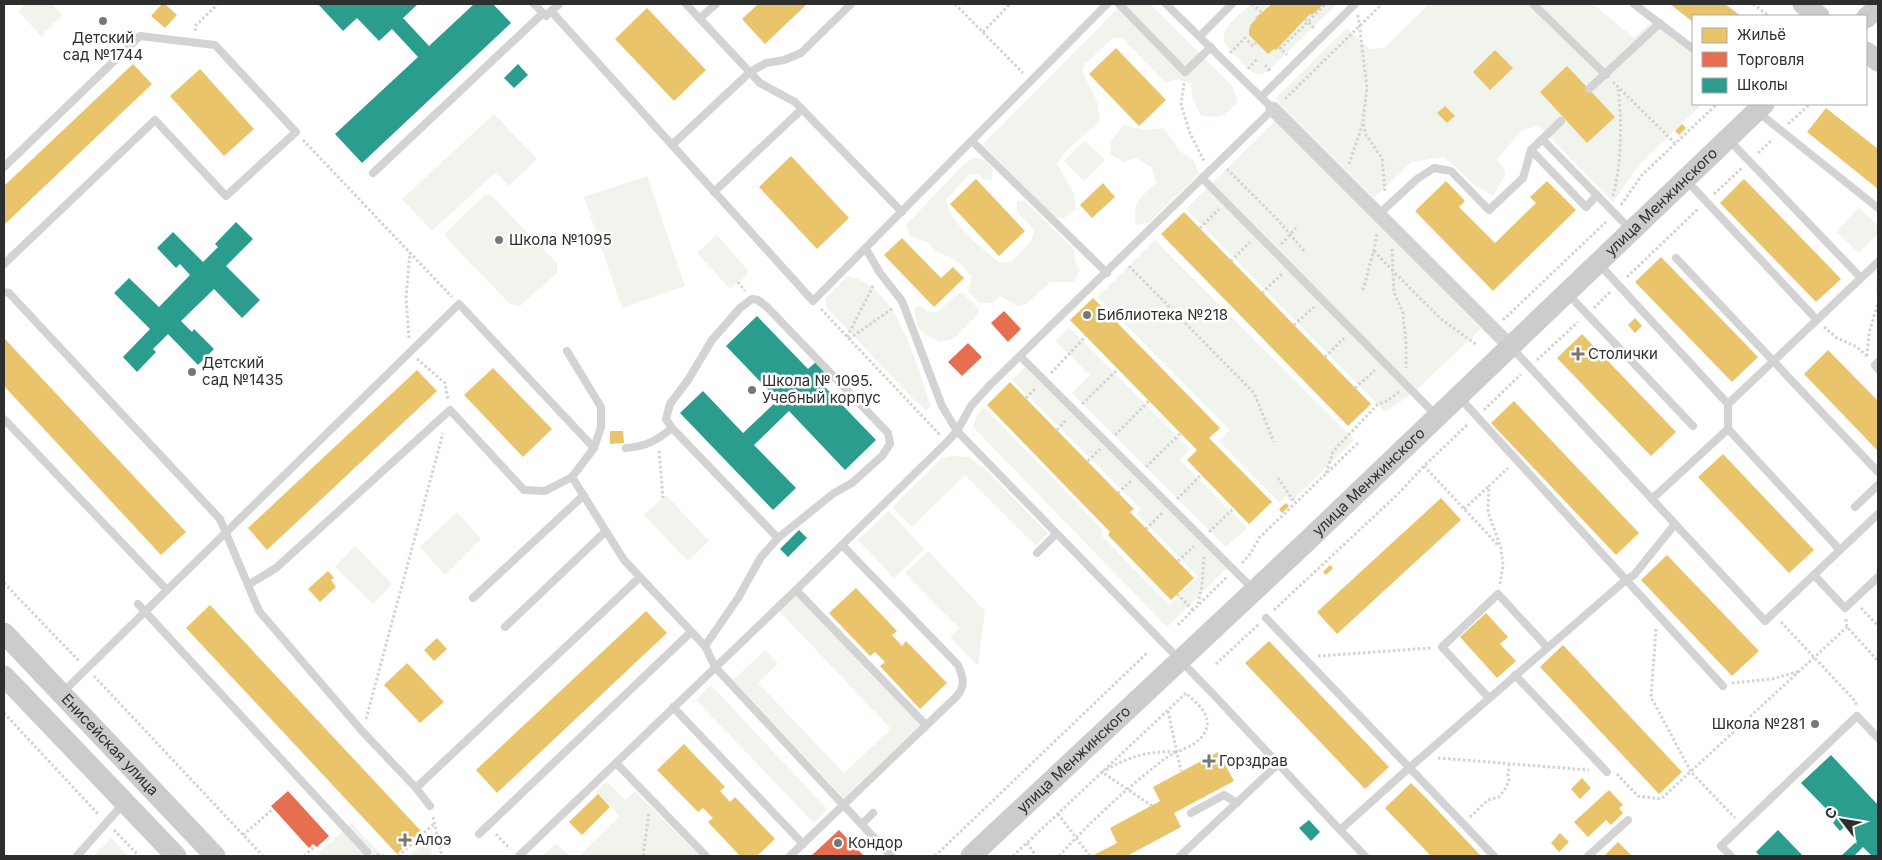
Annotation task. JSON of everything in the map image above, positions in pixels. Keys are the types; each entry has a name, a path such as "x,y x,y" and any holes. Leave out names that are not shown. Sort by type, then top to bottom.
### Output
{"main road":[{"path":"1803,4 1818,15"},
{"path":"1867,17 1878,8"},
{"path":"1867,53 1878,62"},
{"name":"улица Менжинского","path":"971,856 1180,661 1760,107"},
{"name":"Енисейская улица","path":"4,634 215,856"},
{"name":"Енисейская улица","path":"4,676 176,856"}],"street":[{"path":"1277,106 1343,179 1510,346"}],"lane":[{"path":"534,4 546,16 559,4"},
{"path":"686,4 760,83 795,102 902,212"},
{"path":"700,18 716,4"},
{"path":"672,145 750,72 766,63 784,60 801,53 851,4"},
{"path":"551,11 813,301 1107,4"},
{"path":"1119,4 1185,72 1211,47"},
{"path":"519,856 947,442 957,431 971,406 990,385 1277,106 1261,97 1166,4"},
{"path":"1200,36 1232,4"},
{"path":"1261,97 1355,4"},
{"path":"1533,4 1606,75"},
{"path":"1634,4 1692,48"},
{"path":"374,173 543,14"},
{"path":"1589,89 1660,23"},
{"path":"4,167 140,36 215,45 296,132 226,196 155,120 4,264"},
{"path":"1760,107 1781,131 1878,208"},
{"path":"714,192 802,109"},
{"path":"1379,214 1417,179 1434,168 1451,171 1489,210 1523,178 1531,150 1561,121"},
{"path":"1727,138 1861,278"},
{"path":"1542,139 1631,231"},
{"path":"972,141 1107,273"},
{"path":"1531,150 1586,207 1597,196"},
{"path":"1202,178 1437,416"},
{"path":"1685,179 1817,320"},
{"path":"866,249 880,273 902,301 942,406 957,431 1180,661 1365,856"},
{"path":"1676,258 1878,472"},
{"path":"1728,404 1878,262"},
{"path":"1598,263 1728,404 1728,429 1840,550"},
{"path":"4,292 8,293 220,518 259,611 362,731 416,788 430,806"},
{"path":"1567,292 1693,426"},
{"path":"705,646 738,598 761,557 778,538 834,493 852,483 882,456 890,444 888,434 767,307 749,296 712,340 688,380 670,404 666,419 672,428 778,538"},
{"path":"61,694 459,304 594,448"},
{"path":"1510,346 1765,621 1878,514"},
{"path":"248,585 276,568 450,410 524,490 545,491 572,476 594,448 601,427 601,407 567,351"},
{"path":"1020,356 1254,590"},
{"path":"1878,362 1875,365 1878,369"},
{"path":"1458,396 1723,686"},
{"path":"4,419 167,590"},
{"path":"626,448 641,446 658,440 672,428"},
{"path":"1652,499 1728,429"},
{"path":"572,476 624,560 705,646 715,667 891,856"},
{"path":"1855,507 1878,485"},
{"path":"473,598 584,495"},
{"path":"1340,830 1547,647 1634,575 1675,524"},
{"path":"505,627 606,531"},
{"path":"1037,553 1056,534"},
{"path":"790,856 961,691 963,678 958,665 842,545"},
{"path":"1814,575 1845,608 1878,577"},
{"path":"416,788 640,577"},
{"path":"796,590 926,725"},
{"path":"1489,698 1442,647 1498,594 1547,647"},
{"path":"138,604 366,852"},
{"path":"1266,618 1494,856"},
{"path":"480,834 691,632"},
{"path":"1515,675 1608,772"},
{"path":"673,707 803,844"},
{"path":"1731,856 1721,846 1857,716 1878,738"},
{"path":"616,763 706,856"},
{"path":"1180,856 1278,764"},
{"path":"1191,813 1224,795 1237,803"},
{"path":"77,856 124,803"},
{"path":"862,824 874,813"},
{"path":"1588,856 1628,820"}],"path":[{"path":"194,42 196,24 218,4"},
{"path":"955,4 1030,81"},
{"path":"983,32 1010,4"},
{"path":"1252,4 1261,12"},
{"path":"1287,56 1279,48 1306,20 1326,4"},
{"path":"1277,106 1382,4"},
{"path":"1753,4 1768,15"},
{"path":"1306,20 1315,28"},
{"path":"1343,179 1363,122 1367,87 1360,26"},
{"path":"1230,53 1245,38 1253,46 1256,43"},
{"path":"1247,70 1258,58"},
{"path":"1265,65 1271,72"},
{"path":"1185,72 1181,105 1190,133 1209,172"},
{"path":"1606,75 1675,143"},
{"path":"1610,208 1615,188 1622,121 1618,87"},
{"path":"1216,664 1391,500 1529,366 1587,314 1809,105"},
{"path":"1363,122 1366,135 1382,158 1385,193 1379,214 1374,250 1363,290"},
{"path":"296,132 459,304"},
{"path":"1219,161 1277,218 1305,252"},
{"path":"1200,228 1226,202"},
{"path":"1274,251 1296,228"},
{"path":"1231,261 1257,234"},
{"path":"1392,244 1393,271 1441,319 1477,345"},
{"path":"362,731 450,410 445,384 410,352 406,298 410,252"},
{"path":"1121,258 1254,393 1274,442"},
{"path":"1262,293 1289,267"},
{"path":"848,338 880,273"},
{"path":"738,282 749,296"},
{"path":"1878,284 1878,292"},
{"path":"1294,325 1322,299"},
{"path":"813,301 947,442"},
{"path":"848,338 902,301"},
{"path":"1817,320 1837,338 1857,347 1867,356 1869,332 1878,303"},
{"path":"1325,357 1352,330"},
{"path":"1026,398 1086,336"},
{"path":"1355,388 1383,362"},
{"path":"1056,430 1118,369"},
{"path":"1107,442 1149,401"},
{"path":"1138,474 1180,433"},
{"path":"658,440 663,498"},
{"path":"1178,625 1251,554 1259,538 1359,442"},
{"path":"1464,509 1517,460"},
{"path":"1424,466 1501,548"},
{"path":"1146,529 1201,475"},
{"path":"1278,478 1291,493 1296,503"},
{"path":"1489,486 1488,512 1501,548 1503,565 1498,594"},
{"path":"1178,562 1234,508"},
{"path":"1197,606 1202,585 1202,538"},
{"path":"4,583 262,856"},
{"path":"1177,594 1193,610"},
{"path":"1854,600 1878,626"},
{"path":"1845,608 1846,628 1878,661"},
{"path":"1658,613 1651,697 1691,772 1742,826"},
{"path":"1773,614 1856,702 1857,716"},
{"path":"1422,756 1608,772 1618,774 1638,796 1662,799 1846,628"},
{"path":"1304,657 1442,647"},
{"path":"935,856 1147,653"},
{"path":"1723,686 1739,682 1772,679 1800,671"},
{"path":"1014,856 1186,693 1204,712 1208,720 1206,731 1198,741 1166,758 1128,790 1059,856"},
{"path":"1168,710 1181,771"},
{"path":"4,713 87,802"},
{"path":"1102,772 1139,754 1154,751 1178,752"},
{"path":"1463,823 1488,800 1499,797 1509,781 1509,764"},
{"path":"1102,772 1152,806"},
{"path":"643,856 651,799"},
{"path":"430,806 442,856"},
{"path":"243,836 273,809"},
{"path":"1058,814 1090,856"},
{"path":"398,856 435,823"},
{"path":"488,826 512,850"},
{"path":"1027,843 1036,856"},
{"path":"304,856 313,847"}],"shaded area":[{"path":"26,4 52,4 62,15 41,36 18,11"},
{"path":"1122,4 1150,4 1232,86 1238,102 1222,115 1213,117 1200,115 1192,97 1191,84 1178,79 1166,83 1122,38 1113,38 1085,64 1082,71 1097,101 1100,121 1063,154 1057,164 1074,193 1076,209 1064,218 1055,217 984,146 985,142"},
{"path":"1251,4 1337,4 1268,71 1256,74 1244,65 1224,42 1224,36 1229,26"},
{"path":"1429,4 1593,4 1634,38 1651,22 1692,54 1692,105 1701,105 1640,164 1613,202 1539,126 1522,130 1497,159 1506,173 1493,196 1477,187 1444,157 1411,162 1374,198 1275,99 1347,28 1369,49 1384,48"},
{"path":"494,114 537,159 509,186 496,172 432,231 402,199"},
{"path":"1276,120 1481,329 1413,393 1385,412 1186,209"},
{"path":"1124,125 1144,130 1164,128 1180,151 1194,161 1199,174 1149,223 1136,225 1135,211 1138,201 1156,184 1152,168 1137,158 1124,162 1110,154 1111,140"},
{"path":"1085,141 1105,160 1084,181 1064,161"},
{"path":"974,157 986,161 993,169 991,180 983,179 979,174 969,175 946,200 949,209 960,226 976,243 1000,263 1012,261 1032,240 1034,230 1017,212 1017,201 1025,201 1074,249 1075,261 1080,270 1073,282 1050,282 1026,304 1017,306 1000,296 992,303 979,303 968,291 972,276 960,264 950,257 934,251 929,243 910,236 906,225 961,167"},
{"path":"647,176 685,286 622,308 584,197"},
{"path":"490,194 557,263 557,273 520,306 510,304 445,235 485,195"},
{"path":"1859,208 1878,226 1878,233 1859,253 1836,232"},
{"path":"717,235 749,272 730,289 697,253"},
{"path":"1155,240 1354,440 1291,502 1286,496 1279,502 1219,441 1230,430 1098,297"},
{"path":"848,276 865,283 880,295 892,310 903,329 919,369 931,406 927,410 916,402 827,308 825,299"},
{"path":"959,293 962,293 979,309 978,314 953,339 940,342 925,334 918,327 914,309 919,305 927,311 936,313"},
{"path":"1069,327 1190,449 1180,460 1247,528 1226,547 1072,393 1090,375 1055,341"},
{"path":"1025,367 1227,568 1167,627 973,427 976,417 984,407 1104,531 1101,535 1169,605 1198,577 1137,514 1141,509 1012,380"},
{"path":"954,456 969,457 984,468 1048,533 1036,546 965,475 912,527 893,507 942,458"},
{"path":"666,495 709,541 688,561 644,515"},
{"path":"889,511 924,549 894,578 858,540"},
{"path":"457,512 481,539 445,575 420,547"},
{"path":"355,546 392,584 373,604 335,567"},
{"path":"928,551 985,611 978,666 950,637 959,628 905,573"},
{"path":"796,595 921,725 844,798 733,680 765,650 778,664 758,683 844,773 891,729 779,611"},
{"path":"711,685 827,809 814,823 696,700"},
{"path":"607,781 625,800 635,791 700,856 579,856 620,816 596,792"},
{"path":"351,823 383,856 316,856"},
{"path":"111,838 128,856 94,856"},
{"path":"430,838 432,856 409,856"},
{"path":"556,843 569,856 542,856"}],"building: Жильё":[{"path":"162,4 165,4 177,15 165,28 151,16"},
{"path":"758,4 807,4 765,44 742,19"},
{"path":"1272,4 1324,4 1312,15 1310,14 1276,50 1274,49 1268,54 1249,35 1249,30 1255,18"},
{"path":"1670,4 1725,4 1740,15 1692,15 1692,21"},
{"path":"647,8 706,70 674,101 615,39"},
{"path":"1116,48 1166,100 1139,126 1089,74"},
{"path":"1495,50 1513,68 1490,90 1473,72"},
{"path":"133,64 152,84 4,225 4,186"},
{"path":"1567,66 1615,117 1587,143 1540,92"},
{"path":"200,69 254,129 224,156 170,96"},
{"path":"1445,106 1455,116 1447,123 1437,113"},
{"path":"1826,108 1878,149 1878,189 1807,132"},
{"path":"1682,124 1686,128 1679,135 1675,131"},
{"path":"791,156 849,218 817,249 759,187"},
{"path":"976,179 1025,231 999,256 950,204"},
{"path":"1744,179 1841,279 1816,302 1720,203"},
{"path":"1446,181 1465,201 1459,207 1495,243 1536,203 1530,197 1547,181 1576,210 1493,291 1415,211"},
{"path":"1103,183 1115,197 1092,218 1080,205"},
{"path":"1184,212 1371,404 1348,426 1161,234"},
{"path":"902,238 941,278 953,267 964,278 934,307 884,255"},
{"path":"1661,257 1758,357 1732,382 1635,282"},
{"path":"1093,298 1220,428 1209,438 1272,502 1249,524 1187,460 1197,450 1070,320"},
{"path":"1635,318 1642,326 1635,333 1628,325"},
{"path":"1582,334 1676,432 1651,456 1557,358"},
{"path":"4,338 186,532 161,555 4,386"},
{"path":"1828,350 1878,401 1878,451 1804,374"},
{"path":"493,368 552,429 523,457 464,395"},
{"path":"417,370 437,391 267,550 248,528"},
{"path":"1010,382 1134,509 1130,512 1194,578 1171,600 1108,535 1110,532 987,405"},
{"path":"1514,401 1639,533 1616,555 1491,423"},
{"path":"610,431 623,431 624,443 610,444"},
{"path":"1723,454 1814,550 1789,573 1698,477"},
{"path":"1441,498 1461,520 1337,634 1317,612"},
{"path":"1286,503 1289,506 1282,513 1279,509"},
{"path":"1667,555 1759,651 1732,676 1641,580"},
{"path":"1330,565 1333,568 1326,575 1323,572"},
{"path":"328,571 334,578 331,580 336,587 320,602 308,589"},
{"path":"856,588 897,631 892,635 902,646 906,641 947,683 920,709 880,666 885,662 875,652 870,656 829,613"},
{"path":"210,605 421,831 397,854 186,628"},
{"path":"646,611 667,633 497,793 476,770"},
{"path":"1486,613 1508,637 1500,644 1516,661 1497,678 1460,637"},
{"path":"437,638 447,649 434,661 424,650"},
{"path":"1269,641 1389,767 1365,789 1245,663"},
{"path":"1563,645 1682,772 1659,794 1540,667"},
{"path":"407,663 444,702 420,723 384,685"},
{"path":"684,744 725,787 720,791 730,802 735,797 775,839 757,856 740,856 708,822 713,818 703,808 698,812 657,770"},
{"path":"1218,752 1234,781 1174,813 1181,827 1127,856 1092,856 1117,843 1110,828 1160,801 1153,787"},
{"path":"1582,778 1591,788 1580,799 1571,789"},
{"path":"1411,783 1481,856 1431,856 1385,808"},
{"path":"1609,790 1623,805 1619,808 1623,813 1611,825 1606,820 1588,837 1574,822"},
{"path":"598,794 610,807 582,835 569,822"},
{"path":"1560,833 1569,842 1559,852 1551,843"},
{"path":"1618,842 1632,856 1604,856"}],"building: Торговля":[{"path":"1004,311 1021,329 1008,342 991,323"},
{"path":"968,343 982,357 962,376 948,362"},
{"path":"288,791 329,836 317,847 313,844 309,848 271,806"},
{"name":"Кондор","path":"839,830 864,856 811,856"}],"building: Школы":[{"path":"318,4 418,4 403,18 429,46 474,4 493,4 511,23 362,163 335,134 418,57 392,29 379,41 357,18 343,31"},
{"path":"518,64 528,75 514,88 504,78"},
{"path":"236,222 253,239 226,266 260,300 242,318 214,289 181,321 192,332 194,329 214,349 198,365 168,334 153,349 156,352 137,372 123,357 150,329 114,293 129,278 159,307 190,275 180,264 176,268 157,248 173,232 203,262 218,247 215,244"},
{"path":"757,316 808,369 817,361 830,374 821,383 876,440 845,470 789,411 754,445 796,488 773,510 680,413 703,391 743,433 778,400 726,346"},
{"path":"799,530 807,538 788,557 780,549"},
{"path":"1831,755 1878,805 1878,856 1872,856 1863,847 1854,856 1841,856 1857,841 1844,827 1840,831 1833,823 1836,819 1801,783"},
{"path":"1309,820 1320,832 1311,841 1299,828"},
{"path":"1778,830 1803,856 1760,856 1756,852"}],"place":[{"name":"Детский сад №1744","path":"103,21"},
{"name":"Школа №1095","path":"499,240"},
{"name":"Библиотека №218","path":"1087,315"},
{"name":"Столички","path":"1578,354"},
{"name":"Детский сад №1435","path":"192,372"},
{"name":"Школа № 1095. Учебный корпус","path":"752,390"},
{"name":"Школа №281","path":"1815,724"},
{"name":"Горздрав","path":"1209,761"},
{"name":"Алоэ","path":"405,840"},
{"name":"Кондор","path":"838,843"}]}
